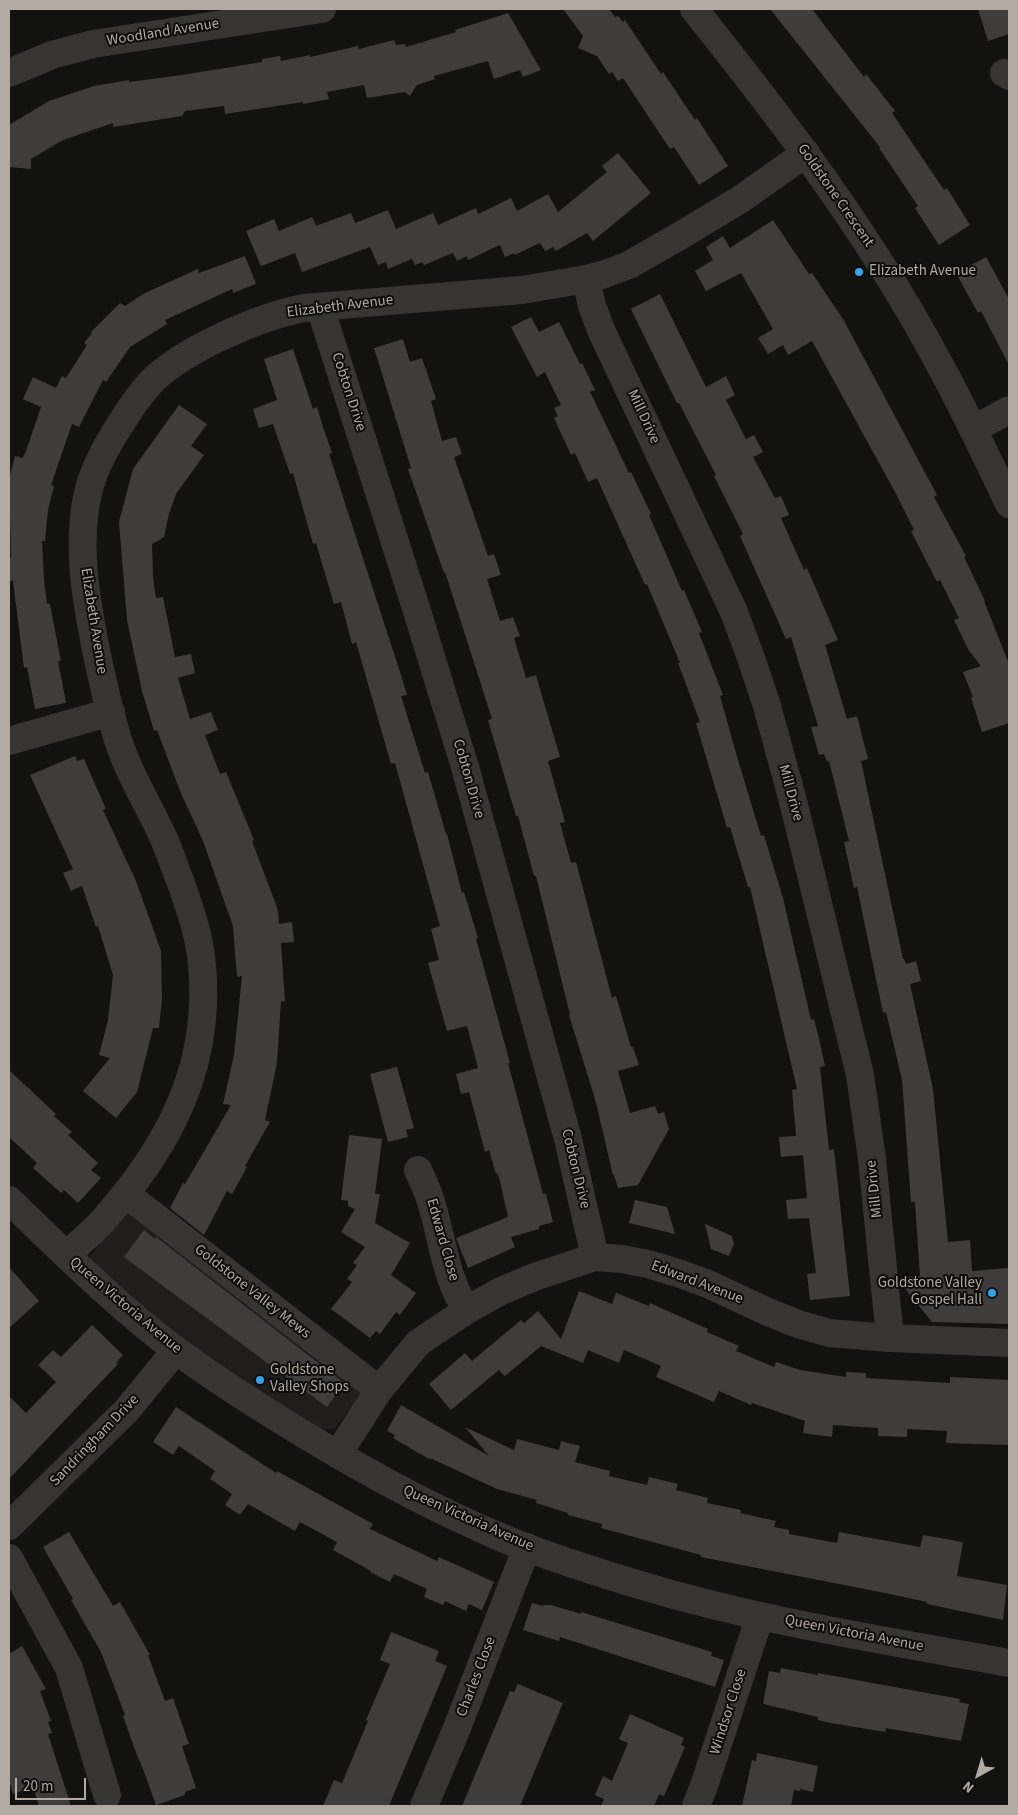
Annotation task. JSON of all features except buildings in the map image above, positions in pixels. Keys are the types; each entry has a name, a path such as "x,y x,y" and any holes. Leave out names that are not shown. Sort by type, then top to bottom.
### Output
{"street":[{"name":"Woodland Avenue","path":"9,73 52,55 93,44 289,11 322,9"},
{"name":"Goldstone Crescent","path":"694,9 806,153 876,255 926,338 974,429 1009,504"},
{"name":"Elizabeth Avenue","path":"67,1256 105,1219 126,1194 141,1175 167,1134 187,1088 200,1034 203,1007 201,953 195,923 166,842 121,750 103,685 85,586 82,550 88,492 103,453 131,407 154,379 173,364 220,338 257,321 287,312 320,307 522,290 586,279 629,264 741,199 806,153"},
{"name":"Mill Drive","path":"586,279 592,306 601,330 734,612 766,706 793,801 860,1075 872,1159 890,1338"},
{"name":"Cobton Drive","path":"320,307 465,767 568,1138 595,1256"},
{"path":"974,429 1009,410"},
{"path":"9,741 110,712"},
{"name":"Edward Close","path":"418,1170 430,1197 453,1282 461,1302 467,1310"},
{"name":"Goldstone Valley Mews","path":"126,1194 379,1390"},
{"name":"Queen Victoria Avenue","path":"9,1200 118,1303 176,1350 256,1404 338,1454 382,1480 452,1516 527,1547 618,1579 708,1604 760,1616 1009,1663"},
{"name":"Edward Avenue","path":"338,1454 379,1390 418,1343 467,1310 501,1291 595,1256 630,1260 678,1273 708,1284 783,1318 829,1333 890,1338 1009,1343"},
{"name":"Sandringham Drive","path":"9,1526 126,1411 176,1350"},
{"name":"Charles Close","path":"424,1806 457,1728 527,1547"},
{"path":"9,1558 69,1668 107,1795"},
{"name":"Windsor Close","path":"696,1806 760,1616"}],"shaded area":[{"path":"127,1207 367,1389 334,1429 310,1428 183,1344 86,1262"}],"place":[{"name":"Elizabeth Avenue","path":"859,272"},
{"name":"Goldstone Valley Gospel Hall","path":"992,1293"},
{"name":"Goldstone Valley Shops","path":"260,1380"}]}
